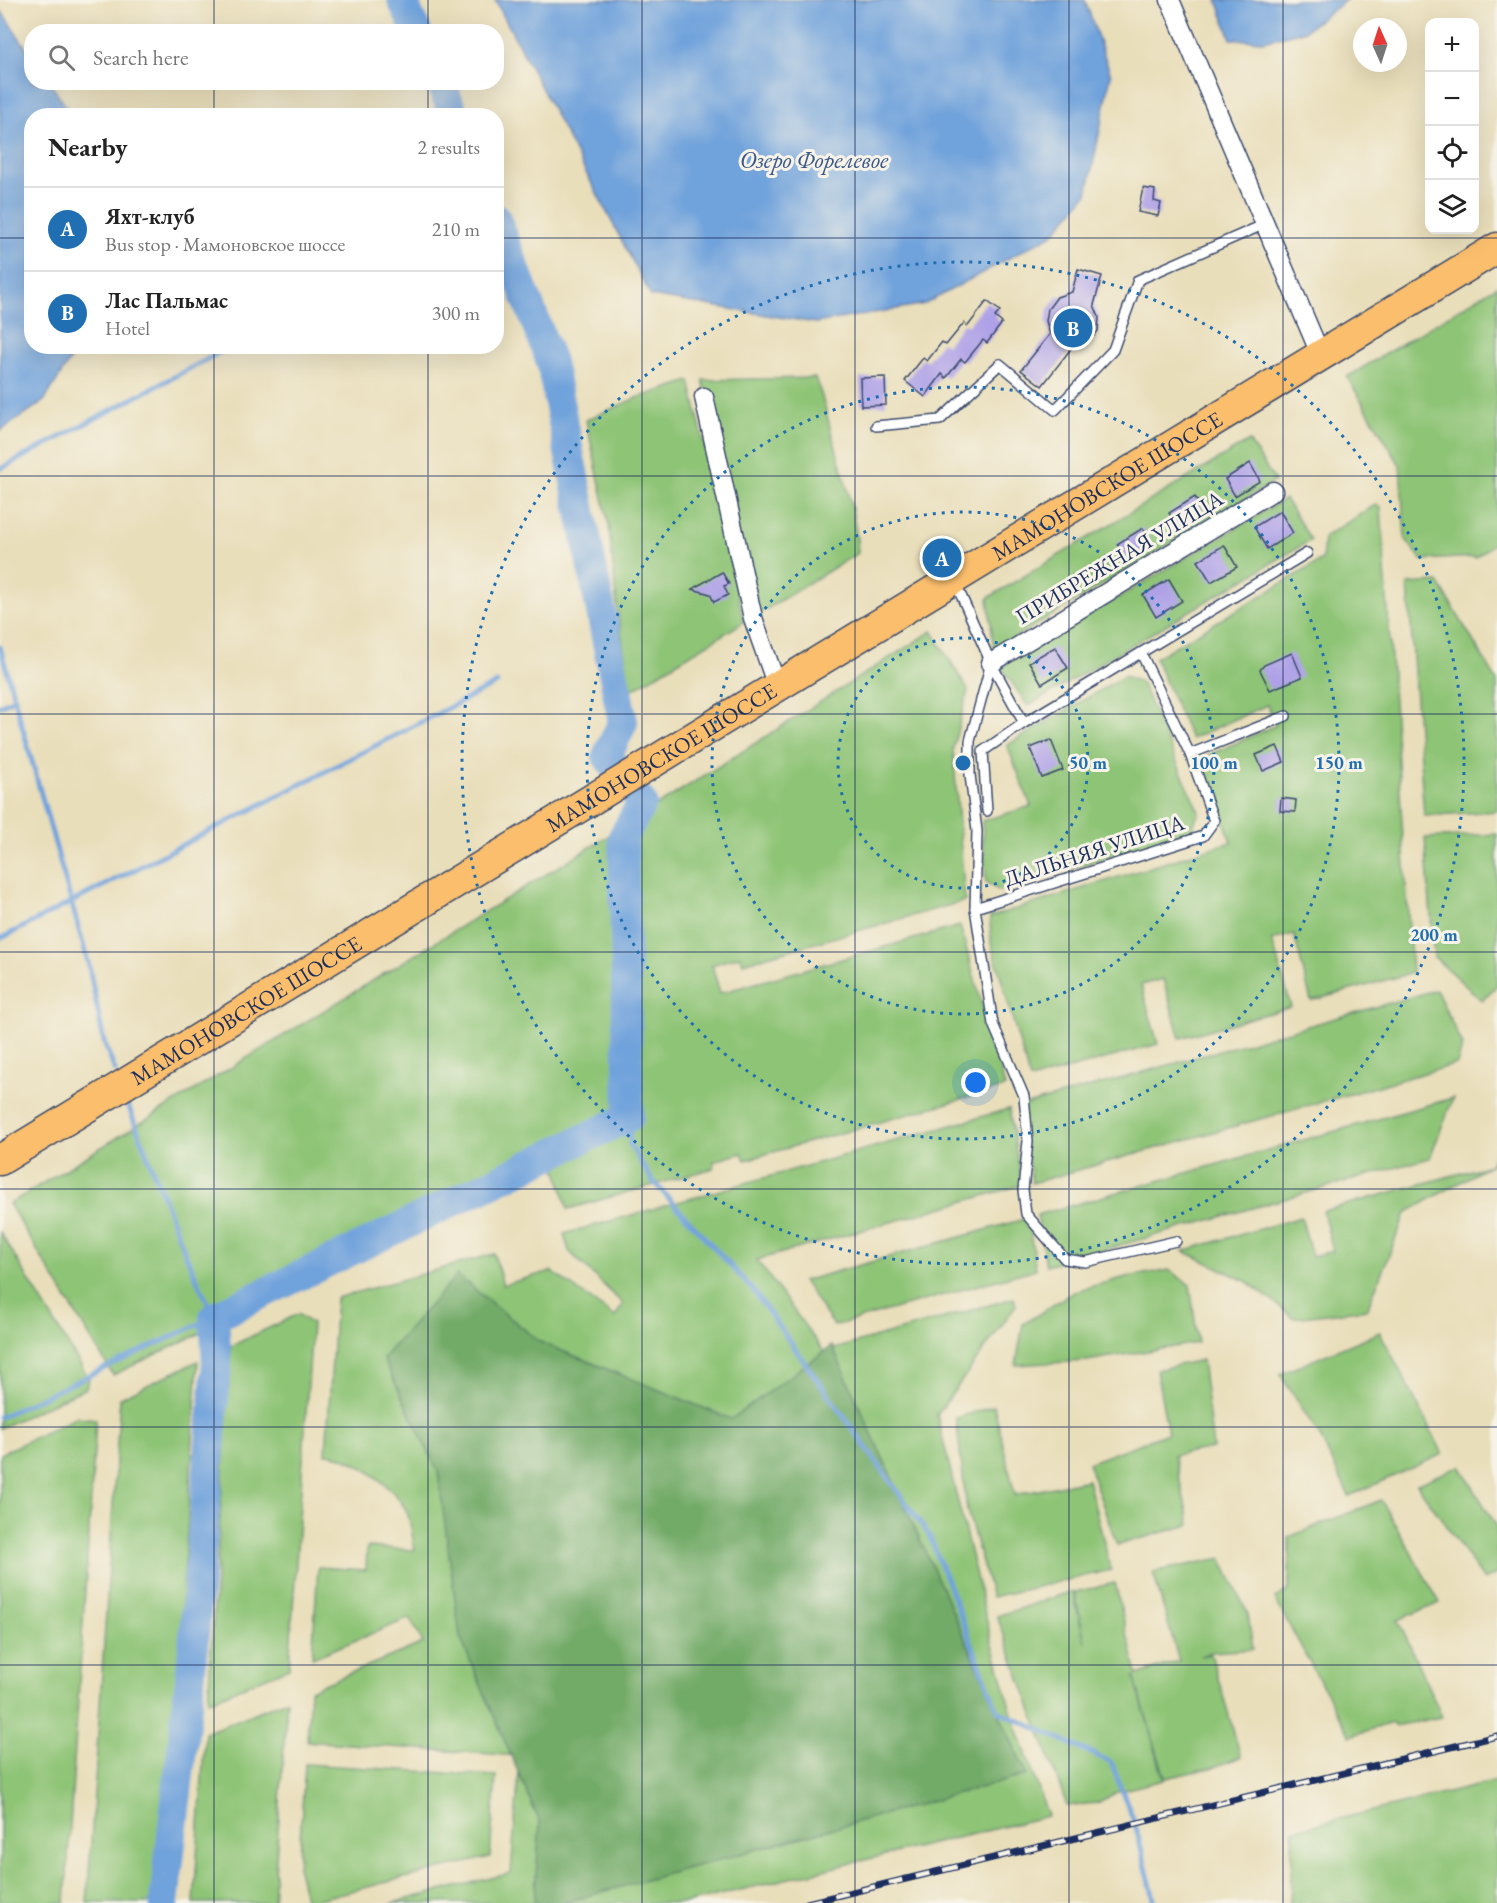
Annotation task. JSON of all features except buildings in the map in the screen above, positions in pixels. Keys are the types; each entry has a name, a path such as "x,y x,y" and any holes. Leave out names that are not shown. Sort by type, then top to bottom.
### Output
{"main road":[{"name":"МАМОНОВСКОЕ ШОССЕ","path":"0,1160 1497,248"}],"street":[{"path":"1170,0 1321,356"},
{"path":"704,397 753,618 777,686"},
{"name":"ПРИБРЕЖНАЯ УЛИЦА","path":"991,663 1273,491"}],"lane":[{"path":"876,426 940,420 1000,364 1055,410 1113,350 1138,280 1265,224"},
{"path":"987,811 983,752 1024,723 1307,553"},
{"path":"953,579 991,663 1024,723"},
{"name":"ДАЛЬНЯЯ УЛИЦА","path":"975,908 1203,836 1214,821 1190,754 1141,653"},
{"path":"991,663 970,741 970,774 977,831 975,908 993,1024 1024,1096 1028,1141 1023,1190 1026,1214 1065,1259 1085,1262 1176,1241"},
{"path":"1190,754 1286,716"}],"green space":[{"path":"1497,286 1497,541 1476,557 1422,560 1405,539 1400,465 1347,377"},
{"path":"815,378 848,491 858,553 755,616 703,380"},
{"path":"690,381 744,622 630,691 617,606 609,526 586,420 634,399"},
{"path":"1249,441 1275,481 994,650 988,598"},
{"path":"1285,499 1311,540 1028,706 1001,667"},
{"path":"1377,504 1381,508 1412,973 1311,1001 1294,934 1272,940 1291,1007 1180,1038 1163,979 1141,985 1158,1044 1030,1080 991,943 990,917 1231,842 1218,801 1200,759 1276,725 1267,705 1191,739 1155,658 1322,560 1324,537"},
{"path":"1438,582 1497,681 1497,811 1424,816 1408,584"},
{"path":"932,631 968,690 953,748 965,901 743,963 740,956 712,965 720,993 960,926 1005,1087 745,1160 742,1153 714,1161 714,1168 568,1209 555,1164 113,1375 9,1204 623,827"},
{"path":"1124,676 1141,682 1199,812 1191,831 999,891 986,882 982,821 1031,806 1007,745"},
{"path":"1497,834 1497,985 1482,1001 1434,957 1425,838"},
{"path":"1436,990 1463,1045 1457,1064 1032,1183 1019,1107"},
{"path":"1453,1098 1430,1158 1046,1266 1037,1215"},
{"path":"1009,1109 1022,1185 757,1260 824,1352 1014,1298 1016,1305 937,1415 1011,1711 1048,1816 686,1903 392,1903 511,1873 520,1756 307,1741 310,1690 423,1643 410,1618 312,1658 318,1567 366,1570 367,1547 415,1550 407,1512 391,1490 360,1466 326,1454 336,1298 494,1254 503,1285 551,1271 615,1317 623,1304 569,1251 564,1234"},
{"path":"1497,1149 1497,1161 1490,1165"},
{"path":"1490,1165 1406,1213 1367,1309 1294,1318 1246,1281 1183,1251 1301,1217 1312,1256 1333,1251 1323,1211"},
{"path":"1028,1218 1036,1269 834,1326 803,1281"},
{"path":"0,1232 89,1379 86,1388 0,1428"},
{"path":"1169,1270 1190,1285 1198,1343 1086,1361 1016,1365 1023,1324 1075,1291 1126,1277"},
{"path":"457,1275 540,1342 731,1419 832,1346 1027,1775 562,1903 534,1903 540,1823 460,1637 438,1472 383,1358"},
{"path":"298,1314 312,1324 289,1668 208,1701 231,1346"},
{"path":"1380,1332 1443,1454 1349,1496 1318,1433 1280,1374"},
{"path":"1202,1360 1213,1448 1174,1455 1190,1525 1117,1545 1088,1463 1168,1433 1156,1370"},
{"path":"198,1361 163,1903 87,1903 120,1398"},
{"path":"994,1406 1015,1495 1088,1480 1111,1570 992,1597 967,1510 956,1418"},
{"path":"77,1417 96,1419 65,1903 0,1903 0,1454"},
{"path":"1460,1466 1497,1527 1497,1574 1484,1580 1417,1484"},
{"path":"1381,1500 1440,1603 1398,1620 1442,1717 1394,1726 1392,1723 1350,1736 1275,1599 1289,1589 1289,1537"},
{"path":"1221,1558 1248,1614 1253,1649 1212,1652 1200,1656 1211,1654 1241,1757 1211,1768 1165,1778 1134,1676 1164,1780 1119,1791 1097,1803 1067,1806 997,1616 1073,1591 1085,1643 1075,1592 1115,1583 1137,1675 1179,1661 1153,1572"},
{"path":"287,1700 273,1903 194,1903 205,1733"},
{"path":"305,1764 496,1776 490,1857 306,1902 298,1870"},
{"path":"1497,1781 1497,1903 1290,1903 1293,1830"}],"water":[{"name":"Озеро Форелевое","path":"495,0 1085,0 1111,75 1087,194 1053,234 925,304 816,323 651,296"},
{"path":"1217,0 1346,0 1304,31 1263,41 1231,39"},
{"path":"0,9 24,45 24,90 55,90 67,108 24,108 24,354 74,354 44,401 0,431"}],"waterway":[{"path":"402,0 413,24"},
{"path":"444,90 451,108"},
{"path":"164,1903 191,1671 217,1363 214,1317 629,1117 623,837 642,803 607,756 623,722 551,362 504,240"},
{"path":"0,469 217,354"},
{"path":"0,647 88,962 104,1042 115,1071"},
{"path":"0,939 497,683"},
{"path":"0,706 15,698"},
{"path":"0,1417 214,1317 185,1253 126,1100"},
{"path":"629,1117 630,1145 652,1180 752,1289 929,1535 998,1711 1111,1762 1135,1824 1155,1903"}],"railway":[{"path":"807,1903 1497,1736"}],"place":[{"name":"Лас Пальмас","path":"1073,328"},
{"name":"Яхт-клуб","path":"942,558"}]}
